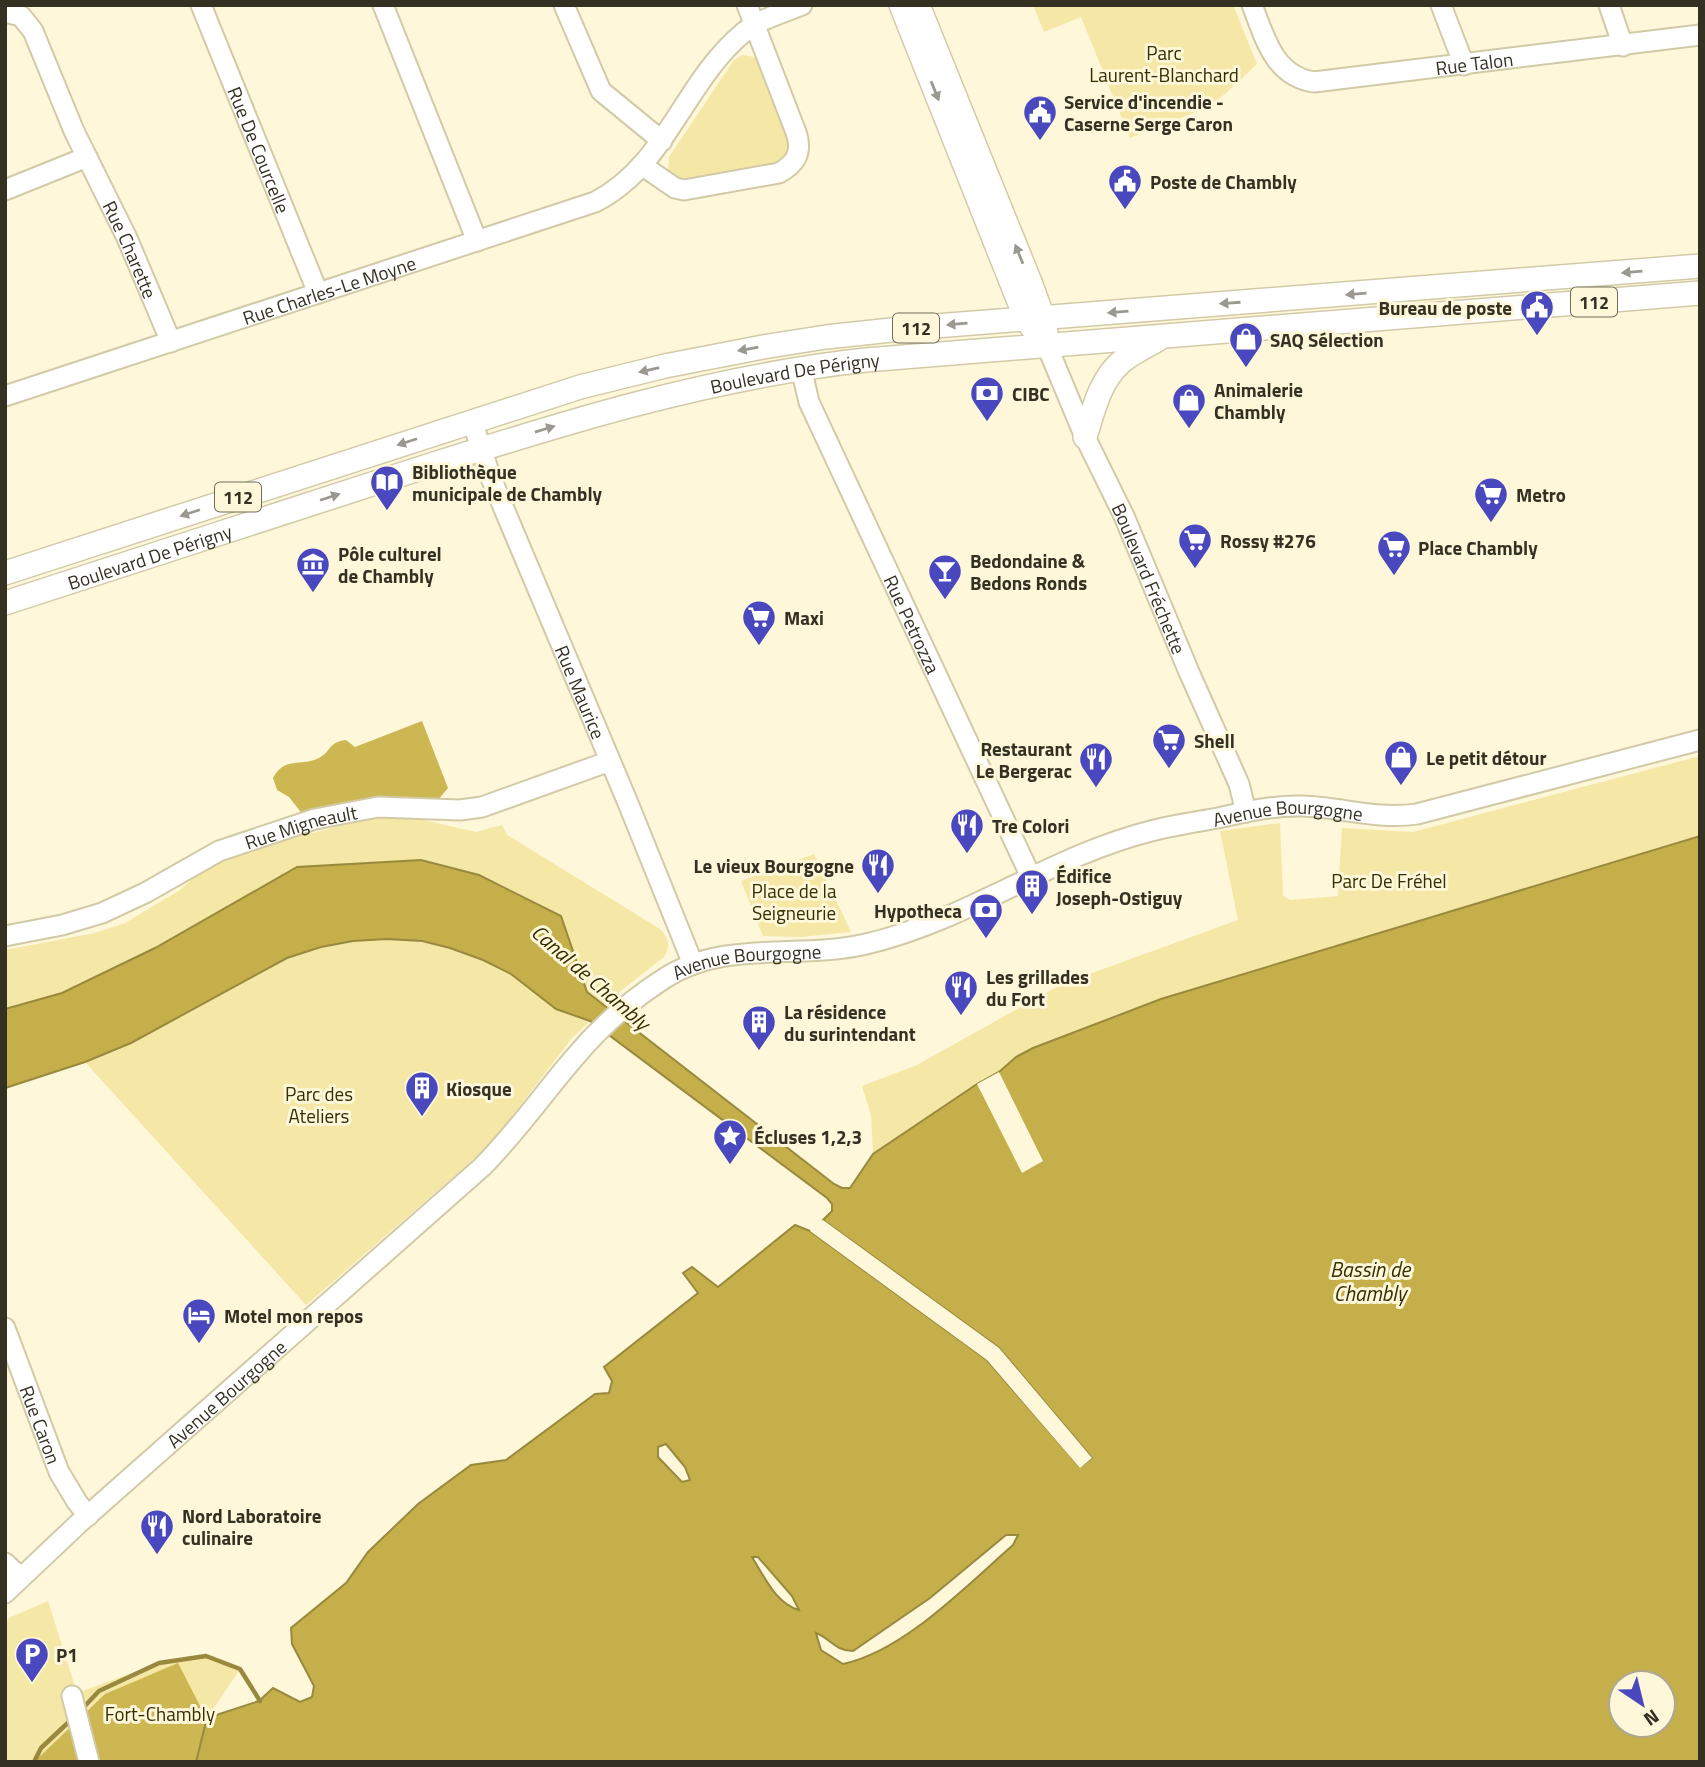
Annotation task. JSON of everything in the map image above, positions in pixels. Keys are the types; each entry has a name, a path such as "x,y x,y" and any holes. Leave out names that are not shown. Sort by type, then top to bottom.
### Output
{"main road":[{"name":"Boulevard Fréchette","path":"901,5 1047,346"},
{"name":"Boulevard Fréchette","path":"918,5 1035,318"},
{"name":"Boulevard De Périgny","path":"5,573 596,383 736,352 845,334 1700,266"},
{"name":"Boulevard De Périgny","path":"5,603 480,449 643,402 801,368 1700,293"},
{"path":"1085,437 1100,393 1115,369 1162,337"}],"street":[{"name":"Rue De Courcelle","path":"201,5 318,293"},
{"path":"383,5 477,241"},
{"path":"564,5 601,91 662,141"},
{"path":"643,166 675,188 684,190 771,175 794,162 799,152 799,142 747,5"},
{"name":"Rue Charles-Le Moyne","path":"5,396 595,202 620,188 643,166 712,66 736,40 755,24 802,5"},
{"name":"Rue Talon","path":"1252,5 1274,58 1286,71 1301,80 1314,82 1700,35"},
{"path":"1441,5 1464,65"},
{"path":"1609,5 1623,46"},
{"name":"Rue Charette","path":"5,12 21,16 29,24 74,131 127,238 171,342"},
{"path":"5,190 87,157"},
{"name":"Boulevard Fréchette","path":"1047,346 1085,437 1124,516 1239,784 1246,812"},
{"name":"Rue Petrozza","path":"801,368 809,402 1031,877"},
{"name":"Rue Maurice","path":"472,421 480,449 517,542 692,964"},
{"name":"Avenue Bourgogne","path":"5,1593 88,1516 482,1167 516,1131 589,1041 638,997 692,964 729,954 829,951 874,942 912,930 1089,852 1132,836 1246,812 1303,806 1379,817 1405,816 1445,808 1700,740"},
{"name":"Rue Migneault","path":"5,936 62,925 102,913 145,893 219,851 316,819 378,807 460,810 482,807 610,761"},
{"name":"Rue Caron","path":"5,1328 59,1472 88,1516"},
{"path":"5,1563 20,1577"},
{"path":"75,1708 89,1762"}],"green space":[{"name":"Parc Laurent-Blanchard","path":"1033,5 1233,5 1257,64 1206,108 1130,138 1081,17 1044,32"},
{"path":"743,55 754,57 761,65 790,140 787,152 783,158 772,164 679,181 668,172 669,157 734,60"},
{"path":"422,721 448,788 438,800 304,816 289,797 277,790 273,778 288,764 319,758 340,741 346,740 355,747"},
{"name":"Parc De Fréhel","path":"1700,756 1700,836 1161,999 1033,1048 873,1154 871,1115 862,1086 917,1065 1062,984 1238,920 1220,831 1280,823 1283,896 1290,900 1338,896 1342,828 1413,832"},
{"path":"381,815 406,816 476,832 502,825 507,835 660,929 668,942 668,949 664,957 603,1005 587,992 561,916 480,875 421,860 217,913 155,948 62,993 5,1009 5,950 95,933 125,923 180,890 199,873 215,864 279,842"},
{"name":"Place de la Seigneurie","path":"814,854 851,932 800,937 763,936 741,881"},
{"name":"Parc des Ateliers","path":"387,939 436,945 482,959 517,978 554,1008 590,1021 572,1038 496,1137 306,1305 85,1062 131,1043 287,958 321,947 353,941"},
{"name":"Fort-Chambly","path":"48,1601 77,1693 159,1663 206,1656 240,1669 207,1718 196,1762 5,1762 5,1624 9,1618"},
{"path":"178,1663 218,1741 209,1762 34,1762 105,1694"}],"water":[{"name":"Bassin de Chambly","path":"1700,836 1700,1762 196,1762 207,1718 259,1701 273,1688 300,1702 312,1697 314,1686 292,1644 291,1628 346,1583 368,1552 418,1504 471,1465 506,1460 595,1394 609,1393 612,1381 604,1367 698,1293 683,1273 692,1267 718,1287 795,1225 810,1231 987,1360 1080,1467 1092,1458 999,1348 823,1220 832,1211 832,1204 827,1198 590,1021 556,1009 511,974 483,960 422,941 353,941 321,947 287,958 131,1043 85,1062 5,1088 5,1009 62,993 155,948 297,867 421,860 479,875 561,916 587,992 842,1188 850,1188 873,1154 1033,1048 1161,999","holes":["666,1444 685,1467 690,1480 682,1482 658,1457 658,1447","1006,1535 1018,1535 1013,1545 933,1615 889,1646 843,1664 821,1650 816,1633 841,1649 853,1651 930,1598","752,1557 758,1557 792,1596 799,1610 777,1596"]}],"pier":[{"path":"999,1072 1043,1161 1022,1173 977,1084"},
{"path":"823,1220 999,1348 1092,1458 1080,1468 987,1360 810,1231 812,1228 989,1357 1080,1463 1087,1457 996,1351 820,1222"}],"waterway":[{"path":"81,1710 99,1691 159,1663 206,1656 240,1669 260,1701"},
{"path":"34,1762 41,1748 73,1718"}],"place":[{"name":"Service d'incendie - Caserne Serge Caron","path":"1040,142"},
{"name":"Poste de Chambly","path":"1125,211"},
{"name":"Bureau de poste","path":"1537,337"},
{"name":"SAQ Sélection","path":"1246,369"},
{"name":"CIBC","path":"987,423"},
{"name":"Animalerie Chambly","path":"1189,430"},
{"name":"Bibliothèque municipale de Chambly","path":"387,512"},
{"name":"Metro","path":"1491,524"},
{"name":"Rossy #276","path":"1195,570"},
{"name":"Place Chambly","path":"1394,577"},
{"name":"Pôle culturel de Chambly","path":"313,594"},
{"name":"Bedondaine & Bedons Ronds","path":"945,601"},
{"name":"Maxi","path":"759,647"},
{"name":"Shell","path":"1169,770"},
{"name":"Le petit détour","path":"1401,787"},
{"name":"Restaurant Le Bergerac","path":"1096,789"},
{"name":"Tre Colori","path":"967,855"},
{"name":"Le vieux Bourgogne","path":"878,895"},
{"name":"Édifice Joseph-Ostiguy","path":"1032,916"},
{"name":"Hypotheca","path":"986,940"},
{"name":"Les grillades du Fort","path":"961,1017"},
{"name":"La résidence du surintendant","path":"759,1052"},
{"name":"Kiosque","path":"422,1118"},
{"name":"Écluses 1,2,3","path":"730,1166"},
{"name":"Motel mon repos","path":"199,1345"},
{"name":"Nord Laboratoire culinaire","path":"157,1556"},
{"name":"P1","path":"32,1684"}],"water label":[{"name":"Canal de Chambly","path":"591,977"}]}
